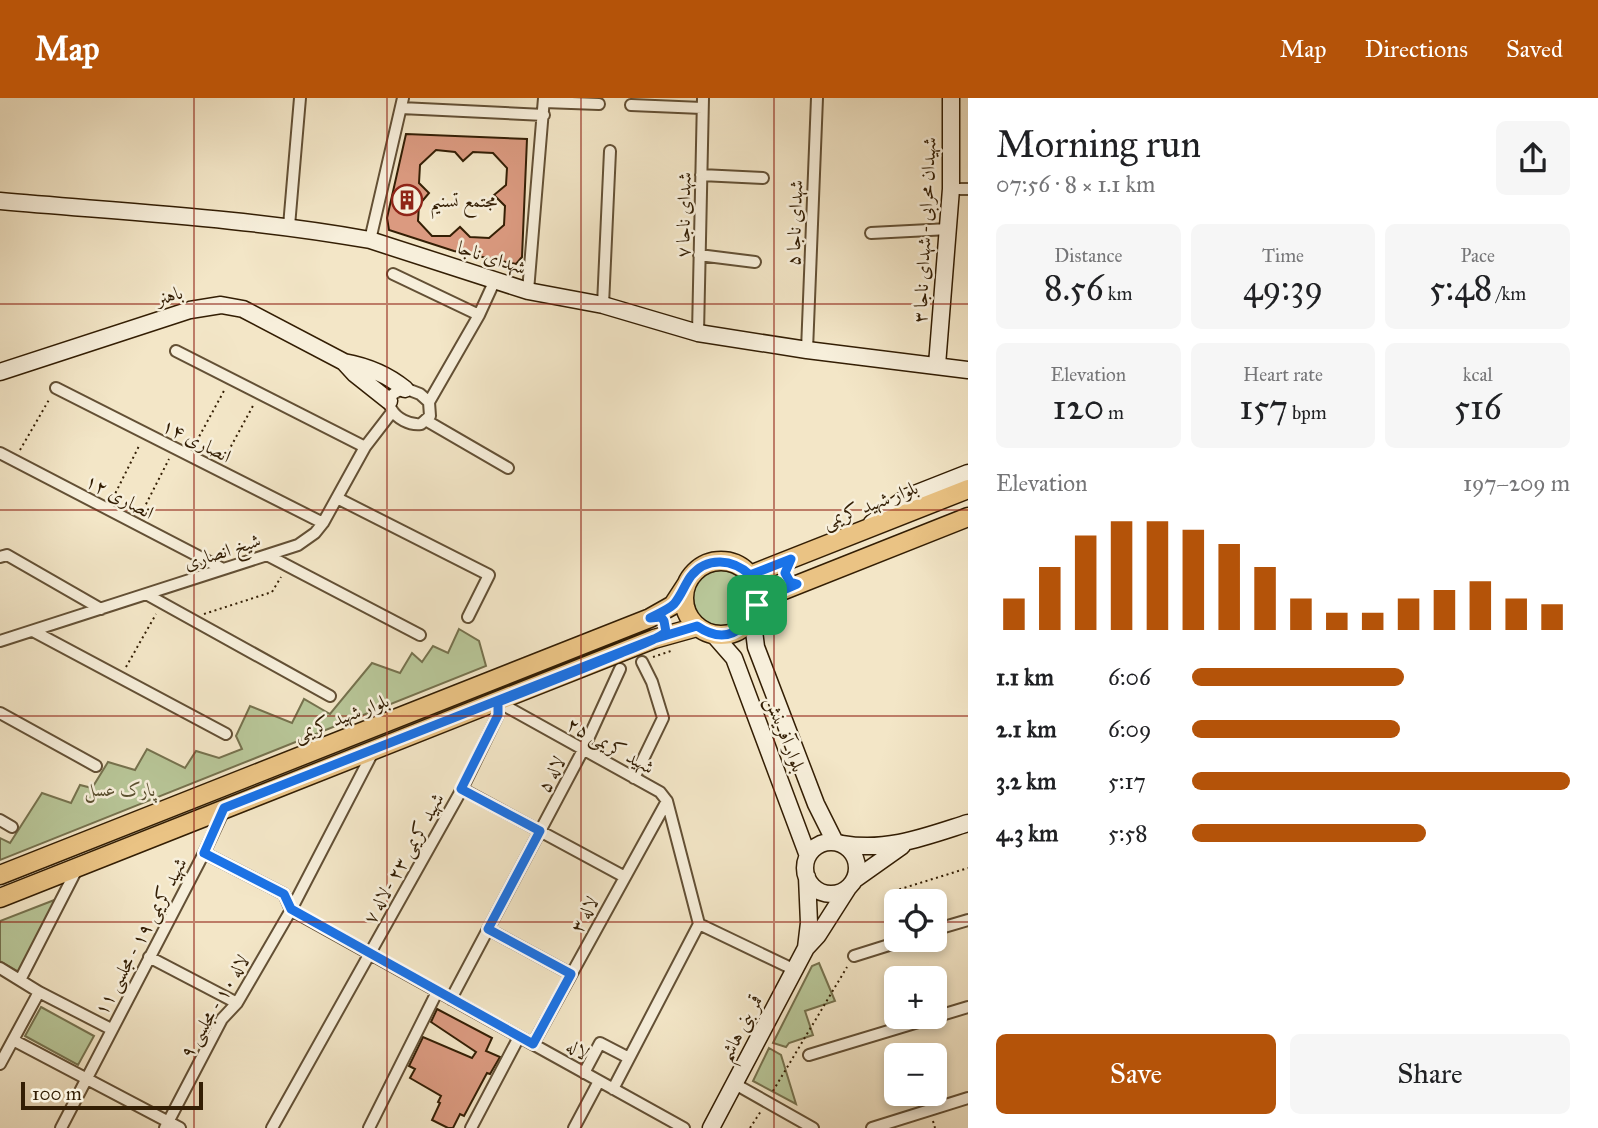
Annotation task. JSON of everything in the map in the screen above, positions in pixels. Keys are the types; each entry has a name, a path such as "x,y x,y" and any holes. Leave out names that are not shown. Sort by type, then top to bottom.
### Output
{"main road":[{"name":"بلوار شهید کریمی","path":"750,575 968,489"},
{"path":"654,639 705,630 733,633 741,629 755,610 774,594 968,517"},
{"path":"791,559 785,573 790,582 797,584"},
{"path":"705,630 690,618 685,607 686,584 692,575 710,563 732,563 750,575 758,594 755,610"},
{"name":"بلوار شهید کریمی","path":"0,875 650,618 673,605 686,584"},
{"path":"0,898 498,702 666,632 661,617 650,618"}],"street":[{"path":"289,226 300,98"},
{"name":"شهدای ناجا ۵","path":"807,350 817,98"},
{"name":"شهیدان محرابی - شهدای ناجا ۳","path":"937,365 949,229 960,189 951,98"},
{"path":"528,291 544,100 599,104"},
{"path":"370,240 402,103 544,116"},
{"path":"631,105 702,103"},
{"name":"شهدای ناجا ۷","path":"698,333 702,103"},
{"path":"603,305 610,151"},
{"path":"701,175 763,178"},
{"name":"شهدای ناجا","path":"0,201 289,226 370,240 528,291 603,305 698,333 968,370"},
{"path":"871,233 949,229"},
{"path":"699,254 755,262"},
{"path":"393,274 479,315"},
{"path":"429,402 479,315 495,280"},
{"name":"باهنر","path":"0,372 190,310 221,304 243,309 344,362 363,366 405,389"},
{"path":"176,351 365,447"},
{"name":"باهنر","path":"344,362 390,407"},
{"name":"انصاری ۱۴","path":"56,388 323,523"},
{"path":"405,389 420,394 429,402 431,410 427,421 421,424 410,424 390,407 395,392 405,389"},
{"name":"شیخ انصاری","path":"0,641 298,545 315,533 323,523 390,407"},
{"path":"427,421 509,468"},
{"name":"انصاری ۱۲","path":"0,453 223,569"},
{"path":"865,528 907,497 968,472"},
{"path":"337,498 489,575 468,617"},
{"path":"0,557 7,555 101,609"},
{"path":"267,555 420,635"},
{"path":"146,594 330,696"},
{"name":"بلوار آفرینش","path":"755,610 757,647 816,804 838,843"},
{"name":"بلوار آفرینش","path":"705,630 734,658 808,856"},
{"path":"33,631 226,734"},
{"path":"634,778 663,718 652,682 642,662"},
{"name":"لاله ۵","path":"451,999 583,750 620,669"},
{"name":"شهید کریمی ۲۵","path":"498,702 660,792 667,801"},
{"name":"شهید کریمی ۲۳ -لاله ۷","path":"272,1128 461,789 498,715 498,702"},
{"path":"0,713 96,766"},
{"name":"لاله ۱۰ - مجلسی ۹","path":"167,1125 222,1019 237,1003 291,909 374,751"},
{"path":"461,789 625,877"},
{"path":"613,1089 699,924 667,801"},
{"name":"لاله ۳","path":"533,1044 667,801"},
{"name":"شهید کریمی ۱۹ - مجلسی ۱۱","path":"61,1128 204,853 224,808"},
{"path":"0,820 12,827"},
{"path":"806,948 809,923 805,870 808,856 820,845 838,843 869,847 910,841 968,823"},
{"path":"807,877 811,884 824,893 840,892 910,841"},
{"path":"806,948 818,935 857,873 856,859 852,852 838,843"},
{"name":"لاله","path":"204,853 284,894 291,909 684,1128"},
{"path":"20,980 78,867"},
{"path":"947,926 968,920"},
{"path":"699,924 795,970"},
{"path":"488,929 571,974"},
{"path":"854,956 884,947"},
{"name":"قمر بنی هاشم","path":"711,1128 806,948"},
{"path":"149,957 237,1003"},
{"path":"0,968 39,992 111,1029"},
{"path":"0,1063 39,992"},
{"path":"369,1128 438,992"},
{"path":"809,1055 968,1007"},
{"path":"471,1128 519,1037"},
{"path":"13,1040 167,1125 180,1128"},
{"path":"584,1073 600,1043 629,1058"},
{"path":"575,1128 599,1081"},
{"path":"735,1084 813,1128"},
{"path":"878,1127 968,1098"}],"path":[{"path":"188,456 230,379"},
{"path":"14,460 56,388"},
{"path":"218,471 259,393"},
{"path":"107,509 145,433"},
{"path":"136,524 174,449"},
{"path":"189,618 272,592 287,566"},
{"path":"120,677 163,603"},
{"path":"900,889 968,868"},
{"path":"750,1128 854,956"}],"green space":[{"path":"715,570 727,570 737,574 745,582 749,598 745,614 737,622 727,626 715,626 705,622 697,614 693,604 693,592 697,582 705,574"},
{"name":"پارک عسل","path":"459,629 479,641 486,666 0,860 0,838 10,843 42,793 71,803 80,785 92,788 108,762 135,770 147,749 185,768 196,751 219,758 242,749 236,736 250,706 292,723 304,699 330,714 372,663 400,673 412,653 422,662 433,646 448,653"},
{"path":"57,899 19,972 0,961 0,921"},
{"path":"819,963 835,1001 805,1011 813,1035 789,1043 786,1047 773,1043 812,966"},
{"path":"41,1007 94,1036 78,1065 25,1036"},
{"path":"769,1048 781,1055 796,1104 753,1081"}],"building":[{"name":"مجتمع تسنیم","path":"406,134 527,139 522,257 516,264 454,251 389,230 387,218","holes":["436,150 455,152 463,161 473,152 493,153 507,168 506,185 494,195 505,206 504,225 489,238 470,237 460,227 450,236 432,236 418,221 419,205 429,193 419,183 420,165"]},
{"path":"437,1009 492,1038 486,1051 500,1057 490,1074 487,1073 464,1116 460,1114 453,1128 432,1120 441,1096 410,1078 415,1069 409,1066 423,1037 472,1058 476,1052 431,1022"}],"place":[{"name":"مجتمع تسنیم","path":"407,200"}],"route":[{"path":"757,605 749,622 733,633 713,634 697,626 680,630 654,639 614,656 498,702 224,808 204,853 284,894 291,909 533,1044 571,974 488,929 540,831 461,789 498,715 498,702 662,635 666,632 664,621 661,617 650,618 673,605 692,575 710,563 732,563 750,575 791,559 785,573 790,582 797,584 757,605"}]}
